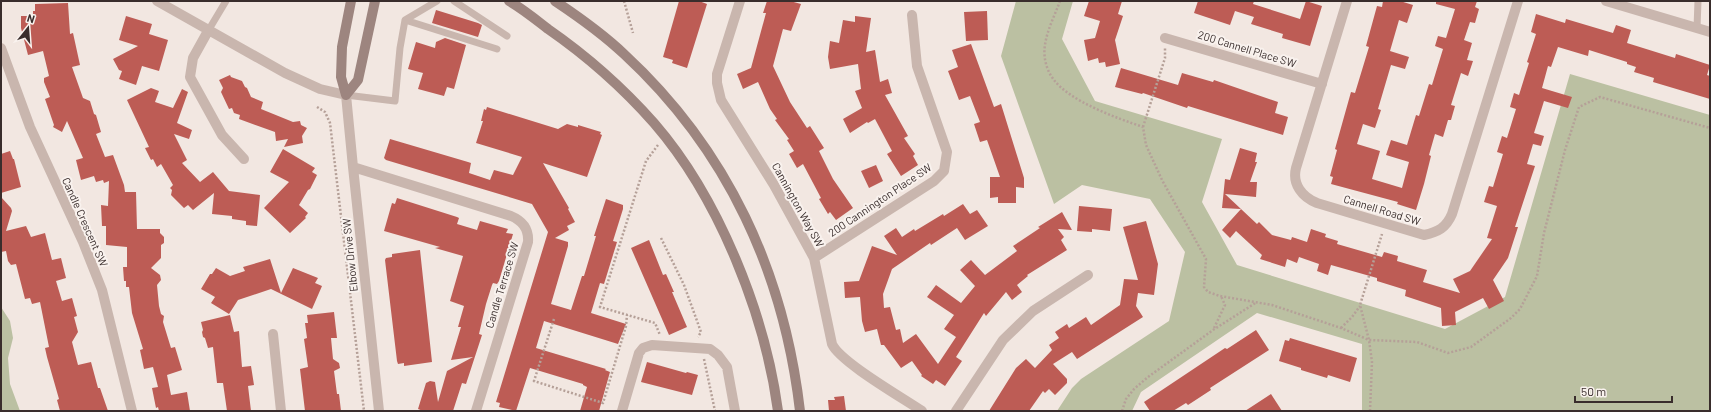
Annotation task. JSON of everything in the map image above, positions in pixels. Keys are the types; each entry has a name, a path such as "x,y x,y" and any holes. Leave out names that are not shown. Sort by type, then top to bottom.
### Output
{"main road":[{"name":"Elbow Drive SW","path":"346,95 341,77 342,54 351,1"},
{"path":"346,95 358,80 375,1"},
{"path":"509,1 574,46 618,86 654,124 683,162 710,205 751,297 765,346 778,411"},
{"path":"554,1 583,20 624,54 655,85 689,125 720,172 743,211 764,258 778,299 790,344 800,411"}],"street":[{"path":"157,1 285,73 320,90 346,95"},
{"name":"Cannington Way SW","path":"740,1 717,74 717,83 721,100 774,185 814,258 832,344 835,350 848,362 922,411"},
{"name":"Cannell Road SW","path":"1347,1 1294,174 1298,188 1303,195 1317,203 1424,235 1437,232 1448,223 1452,214 1518,1"},
{"path":"1606,1 1710,32"},
{"name":"200 Cannington Place SW","path":"814,258 934,181 944,171 947,152 917,66 912,15"},
{"path":"208,31 193,58 190,77 222,135 244,158"},
{"name":"200 Cannell Place SW","path":"1165,38 1322,84"},
{"name":"Candle Crescent SW","path":"1,48 30,127 83,242 102,290 132,411"},
{"name":"Elbow Drive SW","path":"346,95 352,167 379,411"},
{"name":"Candle Terrace SW","path":"352,167 517,218 525,226 528,242 476,411"},
{"path":"956,411 1003,340 1033,311 1088,275"},
{"path":"273,334 281,411"},
{"path":"622,411 639,353 643,348 652,345 710,349 718,355 728,367 735,411"}],"lane":[{"path":"208,31 226,1"},
{"path":"346,95 395,101 400,48 405,20 437,1"},
{"path":"454,1 508,36"},
{"path":"1697,28 1698,1"},
{"path":"405,20 497,49"}],"path":[{"path":"624,1 633,33"},
{"path":"1060,1 1047,36 1045,47 1046,67 1054,80 1069,93 1106,115 1143,127"},
{"path":"1165,38 1165,58 1143,127 1144,135 1146,145 1162,180 1206,259 1204,287 1208,292 1220,296 1258,301 1272,305 1341,328 1369,340 1417,342 1448,353 1471,347 1506,322 1520,309 1537,276 1544,233 1565,150 1579,107 1600,97 1710,128"},
{"path":"317,107 325,112 330,123 364,411"},
{"path":"658,144 646,161 600,307 655,323 660,336"},
{"path":"1341,328 1352,317 1360,305 1385,224"},
{"path":"661,238 684,285 701,332 697,338"},
{"path":"1213,330 1225,305 1220,296"},
{"path":"1122,411 1126,399 1134,389 1148,377 1213,330 1258,301"},
{"path":"1360,305 1369,340 1372,362 1370,411"},
{"path":"554,318 534,381 603,402 626,326 627,315"},
{"path":"704,356 715,411"}],"green space":[{"path":"1016,1 1073,1 1062,39 1095,101 1222,139 1202,202 1237,265 1445,329 1505,297 1570,74 1710,115 1710,411 1362,411 1362,344 1257,313 1141,392 1132,411 1057,411 1072,388 1081,379 1169,321 1185,252 1150,199 1082,185 1054,204 1001,56"},
{"path":"1,307 10,321 13,338 8,358 10,384 20,411 1,411"}],"building":[{"path":"679,1 699,1 707,4 687,68 672,63 673,60 663,57"},
{"path":"767,1 790,1 801,4 791,31 783,29 773,66 790,102 807,128 810,126 824,148 819,151 833,179 853,208 836,220 830,212 828,214 819,199 821,198 803,164 797,168 789,154 794,151 787,140 789,139 775,120 777,119 770,109 758,82 743,89 737,74 751,68 766,13 763,13"},
{"path":"1089,1 1122,1 1118,14 1123,16 1115,40 1120,64 1106,67 1105,62 1099,63 1098,58 1088,61 1084,40 1095,38 1100,21 1084,16"},
{"path":"1198,1 1254,1 1253,4 1300,19 1306,1 1322,6 1310,46 1282,38 1283,34 1251,24 1254,17 1235,11 1230,25 1194,13"},
{"path":"1383,1 1400,1 1413,5 1407,23 1399,20 1390,51 1409,57 1405,69 1391,65 1378,109 1381,110 1375,128 1363,124 1357,144 1380,151 1372,179 1402,188 1409,162 1386,155 1391,140 1407,145 1416,115 1419,116 1429,84 1432,85 1443,49 1435,46 1438,36 1446,38 1455,9 1436,4 1436,1 1477,1 1475,7 1479,9 1475,23 1470,22 1464,40 1472,43 1467,60 1473,61 1468,76 1461,73 1451,105 1455,106 1451,120 1448,120 1443,137 1435,134 1429,155 1431,156 1424,184 1416,210 1397,204 1398,202 1331,184 1333,177 1330,176 1337,150 1335,149 1351,92 1355,93 1369,47 1366,46 1377,6 1382,7"},
{"path":"68,3 70,34 73,33 80,65 72,67 83,98 90,101 94,114 96,115 101,132 96,134 105,157 113,155 124,185 125,192 136,192 137,229 160,229 160,233 164,237 164,243 161,245 161,258 151,268 160,275 161,280 157,285 159,306 161,314 164,316 163,322 171,348 175,347 182,370 167,375 171,395 187,392 190,411 159,411 158,407 156,408 152,388 158,387 153,367 144,369 140,350 143,349 132,313 129,287 126,287 126,281 124,281 123,267 127,267 127,247 106,245 106,226 102,226 101,205 108,206 109,181 104,183 103,180 96,182 94,176 81,180 76,160 83,158 67,121 62,132 53,127 54,125 45,99 50,97 44,82 44,78 49,76 43,51 28,55 21,28 21,16 33,16 35,4"},
{"path":"436,10 482,25 478,37 432,23"},
{"path":"987,11 988,40 966,41 964,12"},
{"path":"1536,14 1565,23 1566,19 1613,33 1616,25 1631,30 1627,43 1675,58 1676,54 1710,65 1707,75 1710,76 1710,99 1653,82 1654,78 1634,72 1636,67 1627,64 1627,62 1589,50 1588,56 1558,47 1551,67 1548,66 1542,88 1572,97 1568,108 1544,101 1534,133 1544,136 1541,146 1533,144 1527,164 1535,166 1515,227 1518,227 1508,258 1493,280 1504,301 1489,309 1483,298 1455,312 1456,325 1442,326 1441,308 1405,296 1406,290 1377,281 1377,278 1331,265 1328,275 1317,271 1319,264 1299,257 1297,263 1287,259 1285,267 1260,259 1262,255 1236,231 1230,238 1222,230 1241,209 1257,224 1259,222 1272,235 1291,240 1292,237 1307,242 1311,229 1326,234 1325,237 1338,241 1337,244 1382,257 1384,252 1398,256 1397,261 1427,270 1423,282 1460,293 1453,279 1470,271 1492,239 1487,238 1497,206 1484,202 1489,186 1493,187 1503,154 1497,152 1502,136 1507,138 1516,109 1510,107 1514,93 1519,95 1529,63 1527,62 1536,34 1531,32"},
{"path":"126,16 152,24 149,34 168,40 159,71 142,66 136,85 119,79 122,71 119,70 113,59 138,46 119,40"},
{"path":"855,16 871,18 866,52 875,50 880,82 888,79 892,93 885,95 908,136 904,138 915,154 913,156 918,165 901,176 887,154 892,151 875,119 868,123 867,122 850,133 843,119 862,108 855,91 861,89 858,64 830,69 828,57 830,41 839,43 843,20 855,22"},
{"path":"445,38 466,45 454,89 447,87 444,96 418,89 423,73 408,69 416,42 435,48 436,42"},
{"path":"971,44 994,107 1001,104 1024,178 1024,188 1016,187 1016,203 998,203 998,197 990,198 990,177 1000,177 987,140 980,142 974,124 980,122 970,96 959,100 948,71 958,67 952,50"},
{"path":"1121,68 1178,85 1182,73 1213,82 1214,80 1278,102 1275,113 1288,117 1283,135 1188,106 1187,108 1143,93 1115,87"},
{"path":"230,75 231,77 242,81 251,97 263,102 261,109 293,122 300,121 301,125 307,128 302,136 303,143 284,147 288,139 276,141 275,132 239,119 240,115 234,113 232,108 229,109 221,92 223,88 219,80"},
{"path":"151,88 159,91 155,102 173,108 182,89 188,92 177,123 192,130 189,139 174,134 187,160 182,163 200,182 213,172 229,191 260,195 257,226 246,225 246,221 232,219 232,216 212,214 214,193 193,210 188,205 184,208 171,195 172,190 170,188 173,185 161,164 157,167 153,159 151,160 145,148 149,147 127,100"},
{"path":"487,107 558,129 567,124 578,127 578,125 601,132 600,134 602,135 587,177 543,163 569,208 568,209 575,222 567,226 569,230 555,238 568,242 568,246 551,304 571,310 582,276 584,276 596,236 594,236 606,199 623,205 623,209 613,241 617,242 604,284 600,283 591,313 626,324 618,344 544,321 536,348 606,369 605,370 610,372 599,411 580,411 587,387 583,384 530,368 516,411 499,407 500,403 496,402 548,232 532,204 386,160 384,158 390,139 471,163 469,173 490,180 494,170 513,175 522,157 476,143 483,121 481,121 484,109 486,110"},
{"path":"1240,148 1257,153 1255,162 1257,162 1250,182 1257,182 1256,197 1225,194 1241,209 1222,208 1225,179 1230,180"},
{"path":"283,149 315,168 312,172 317,175 310,189 299,205 308,213 305,217 306,218 290,233 264,208 289,182 270,172"},
{"path":"10,151 14,159 21,187 1,193 1,154"},
{"path":"876,165 883,181 869,188 861,171"},
{"path":"1,197 12,211 6,231 26,226 31,237 45,233 52,260 61,258 66,278 56,281 62,301 72,298 77,316 74,317 78,332 72,342 78,365 91,362 98,388 100,388 108,411 60,411 57,400 59,399 45,348 49,347 40,302 32,304 30,298 25,299 16,264 11,265 8,261 6,251 1,252"},
{"path":"397,198 457,217 459,218 457,224 477,230 480,221 508,229 506,233 513,234 499,281 497,284 493,283 486,304 479,334 482,335 466,384 462,383 453,411 423,411 418,409 426,383 430,381 435,382 438,402 447,371 473,357 451,360 461,327 458,327 464,306 450,301 463,256 435,248 440,247 384,231 392,203 395,204"},
{"path":"963,204 970,214 977,210 988,226 965,240 957,228 931,245 930,243 892,269 883,294 884,308 890,307 896,330 900,329 903,343 916,334 938,364 956,337 944,329 954,315 927,297 936,285 961,303 975,286 960,270 971,260 985,275 1017,251 1013,246 1040,228 1038,227 1062,212 1072,230 1058,229 1064,237 1061,240 1067,250 1027,275 1028,276 1017,285 1022,292 1012,300 1006,292 986,316 984,313 956,357 962,361 945,386 936,380 933,384 921,376 922,375 912,361 901,368 884,345 881,345 877,329 865,332 862,321 860,297 845,298 844,282 859,281 872,246 897,255 884,236 896,228 902,237 943,214 944,216"},
{"path":"1079,206 1112,209 1110,231 1092,229 1092,232 1077,231"},
{"path":"1146,221 1158,264 1154,295 1138,293 1136,306 1143,317 1077,359 1072,352 1053,364 1067,379 1067,383 1055,395 1049,389 1045,393 1043,391 1029,411 989,411 1016,368 1026,359 1035,368 1052,350 1049,345 1059,338 1055,332 1067,324 1069,328 1086,317 1091,325 1120,305 1124,279 1138,280 1123,227"},
{"path":"649,240 663,275 666,274 674,292 672,292 687,327 669,335 631,248"},
{"path":"420,250 432,362 404,366 404,363 398,364 397,361 385,260 386,258 392,257 392,254"},
{"path":"270,259 281,293 293,268 318,278 315,283 322,286 312,309 271,289 238,300 229,314 211,303 215,297 201,289 210,274 212,274 216,268 230,276 245,271 243,267"},
{"path":"334,312 337,338 331,338 333,359 339,363 340,368 334,371 341,411 305,411 300,369 308,367 304,339 307,338 305,323 308,323 307,315"},
{"path":"230,315 234,332 239,331 242,367 251,366 254,385 248,386 251,411 227,411 223,383 217,383 213,347 208,348 205,338 203,337 201,322"},
{"path":"1256,330 1269,350 1210,388 1211,390 1188,405 1186,403 1173,411 1150,411 1144,402 1225,348 1227,349"},
{"path":"1290,338 1357,358 1350,382 1328,375 1327,378 1279,361 1285,340 1289,341"},
{"path":"647,362 698,375 692,395 641,382"},
{"path":"1271,394 1282,411 1245,411"},
{"path":"844,396 846,411 829,411 828,400 835,400 834,397"}]}
